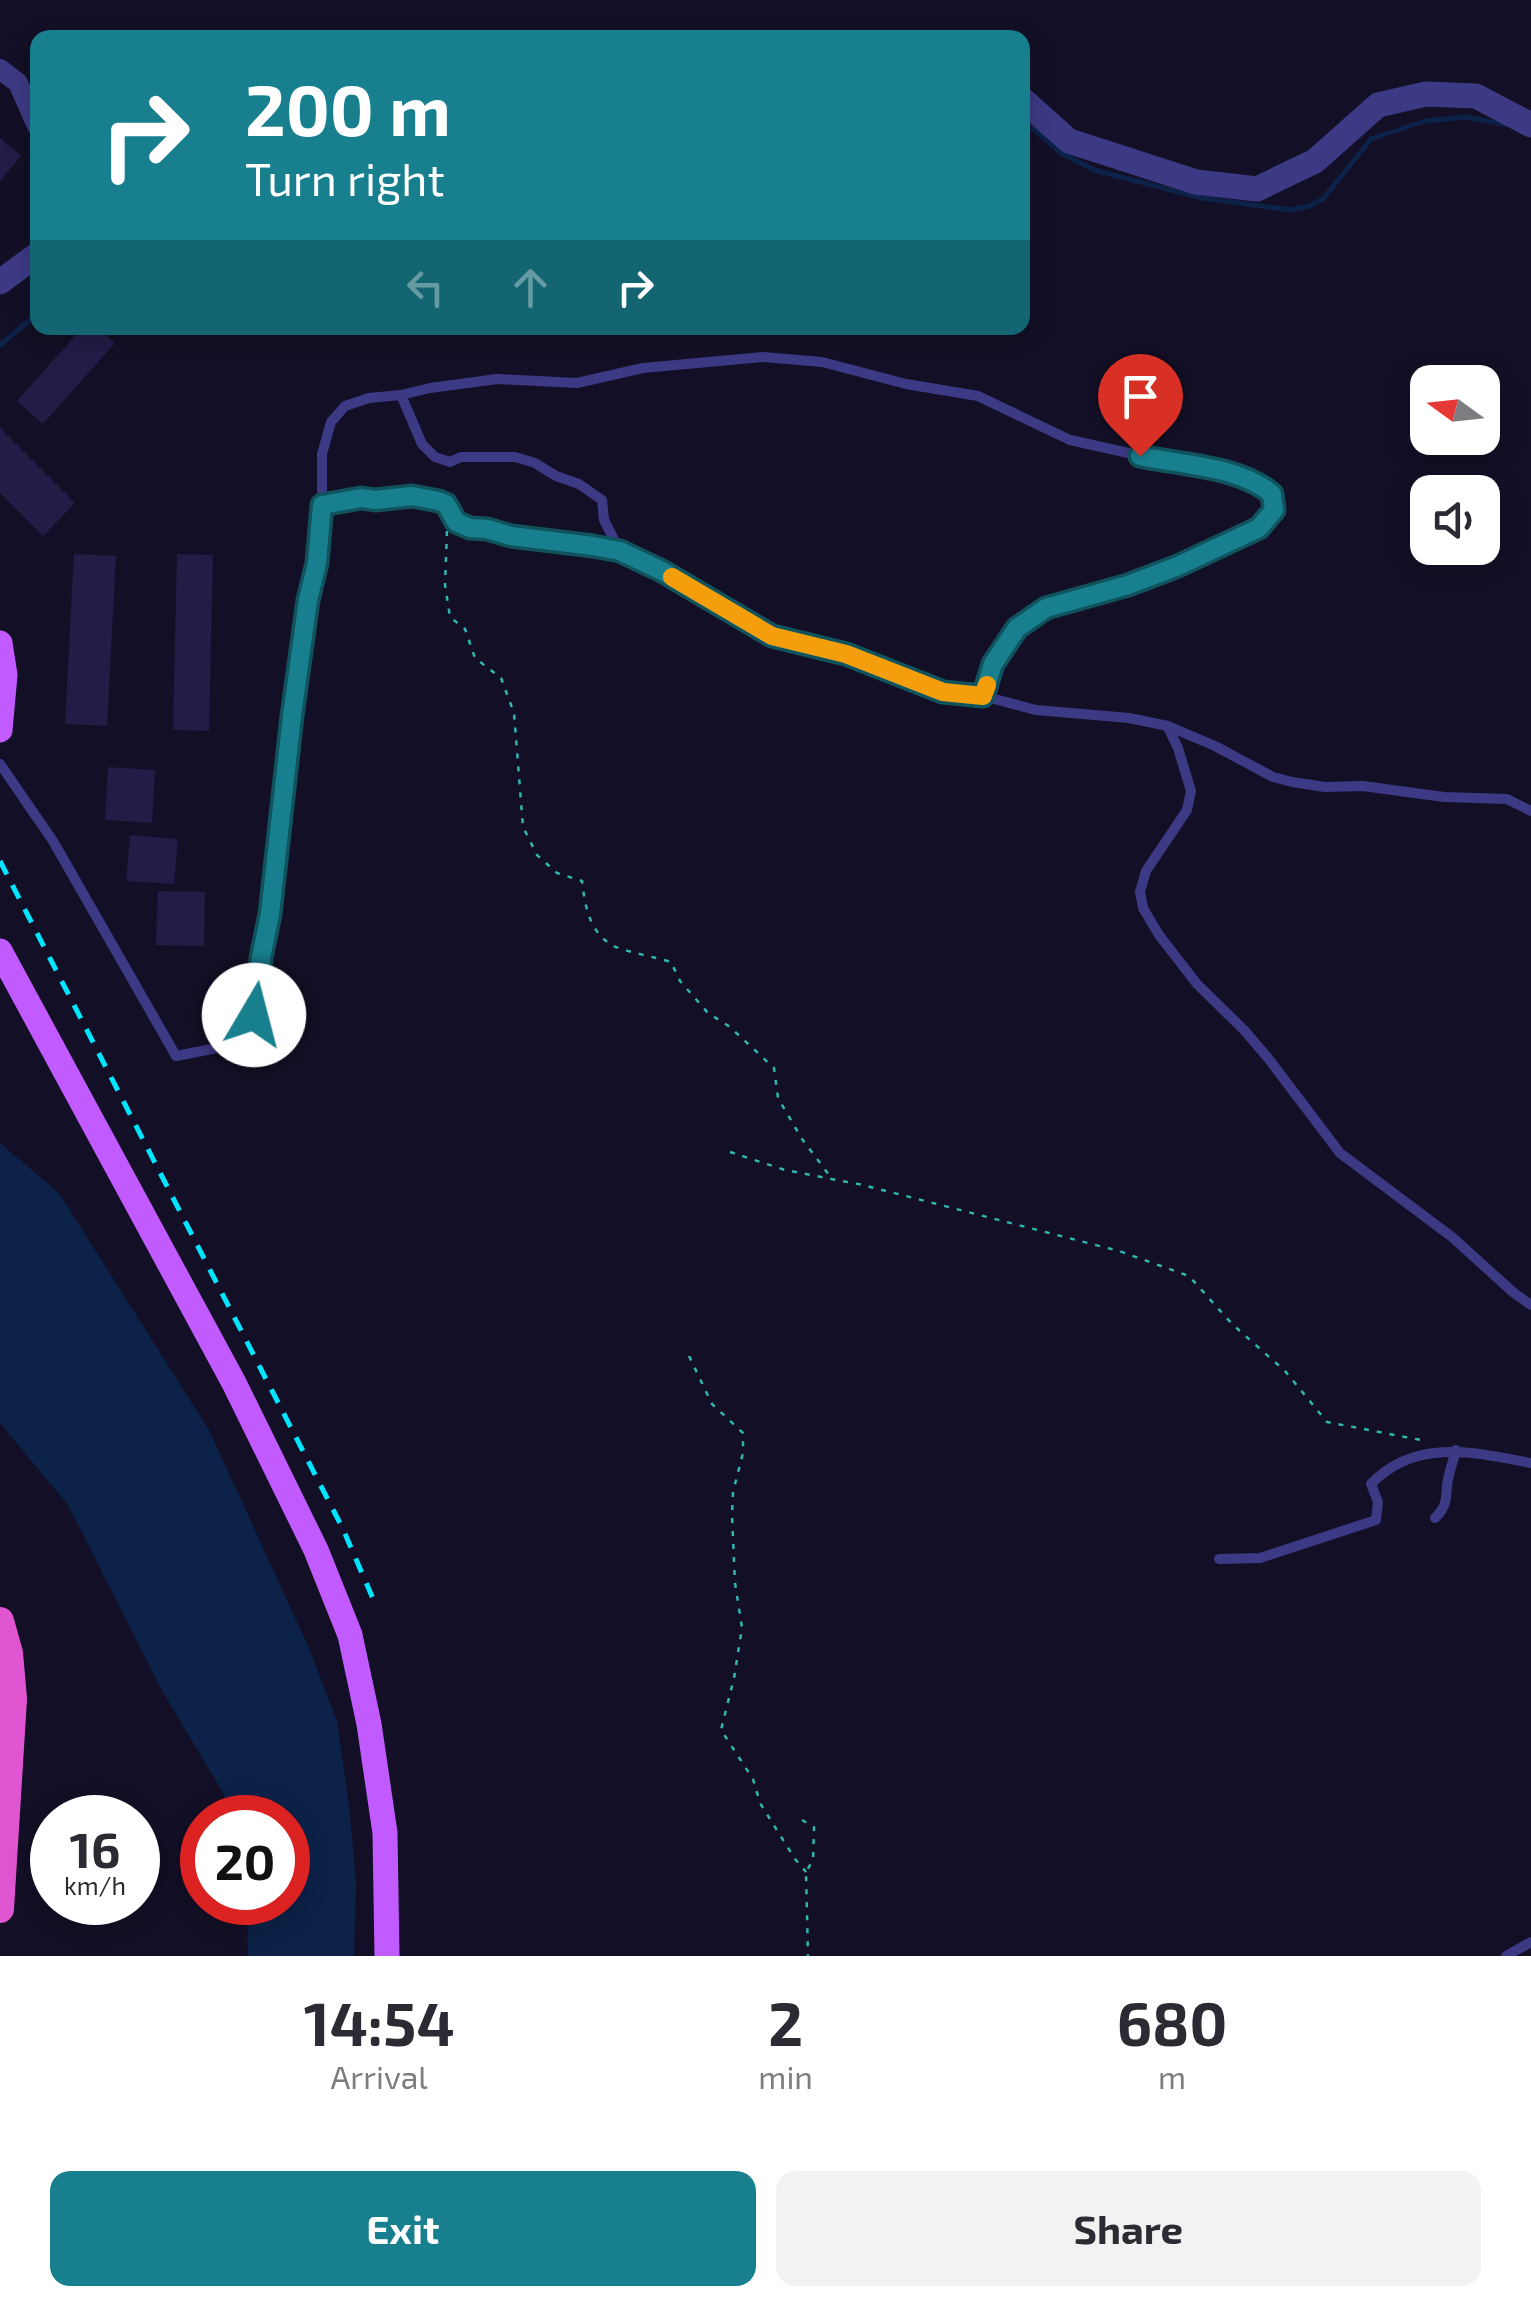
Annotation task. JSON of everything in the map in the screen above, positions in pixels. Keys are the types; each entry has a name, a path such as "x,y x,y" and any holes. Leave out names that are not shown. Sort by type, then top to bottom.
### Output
{"highway":[{"path":"0,1621 9,1653 14,1699 0,1909"}],"main road":[{"path":"0,644 6,675 0,730"},
{"path":"0,951 234,1383 316,1550 350,1635 369,1724 385,1833 387,1956"}],"street":[{"path":"0,69 18,83 30,110"},
{"path":"1030,106 1069,141 1196,182 1256,189 1315,161 1378,105 1426,94 1476,96 1531,126"},
{"path":"0,282 30,260"}],"lane":[{"path":"0,764 52,841 176,1056 234,1041 254,1015 259,993 290,732 308,600 317,563 322,454 331,422 345,406 430,388 496,380 576,383 643,368 763,357 822,362 906,384 978,396 1070,440 1234,474 1262,485 1272,494 1274,510 1259,528 1128,585 1046,608 1017,628 993,664 983,696"},
{"path":"401,396 422,444 435,458 450,462 461,458 515,457 579,484 602,500 604,520 620,551"},
{"path":"322,505 361,498 412,496 439,501 446,504 456,522 470,528 620,551 662,571 772,636 846,654 943,692 983,696 1036,710 1129,718 1168,726 1273,777 1292,782 1507,799 1531,811"},
{"path":"1168,726 1190,791 1187,810 1146,871 1140,892 1143,908 1159,935 1197,984 1268,1058 1340,1153 1452,1237 1531,1305"},
{"path":"1219,1559 1260,1558 1376,1520 1378,1502 1370,1484 1384,1471 1418,1456 1456,1450 1531,1463"},
{"path":"1435,1518 1444,1509 1456,1450"},
{"path":"1506,1956 1531,1942"}],"path":[{"path":"446,504 445,585 450,617 465,629 475,658 501,678 514,713 523,827 538,855 556,873 582,881 585,910 611,946 671,962 680,982 708,1014 730,1027 774,1068 778,1098 832,1179"},
{"path":"730,1152 785,1170 1119,1251 1189,1276 1232,1324 1285,1371 1328,1422 1456,1450"},
{"path":"689,1356 712,1404 744,1433 732,1515 735,1583 742,1628 721,1730 753,1779 760,1803 806,1872"},
{"path":"802,1820 814,1827 813,1860 806,1872 808,1956"}],"water":[{"path":"0,1143 59,1193 209,1430 309,1648 337,1721 356,1883 354,1956 248,1956 247,1925 310,1925 310,1795 224,1795 164,1694 68,1505 0,1423"}],"building":[{"path":"0,138 21,156 0,181"},
{"path":"76,335 106,335 115,343 43,424 17,401"},
{"path":"0,428 75,503 43,536 0,493"},
{"path":"74,554 116,556 107,726 65,724"},
{"path":"177,554 213,555 209,731 173,730"},
{"path":"108,767 155,770 152,823 105,820"},
{"path":"130,835 178,839 174,884 126,881"},
{"path":"158,891 205,892 204,946 156,945"}],"waterway":[{"path":"1030,126 1061,153 1094,170 1202,198 1291,210 1323,199 1371,139 1425,121 1466,117 1507,125"},
{"path":"0,345 30,320"}],"railway":[{"path":"0,861 343,1529 374,1601"}],"slow traffic":[{"path":"672,577 772,636 846,654 943,692 983,696 987,685"}],"route":[{"path":"254,1015 322,505 361,498 396,500 412,496 446,504 456,522 470,528 620,551 689,586 772,636 846,654 943,692 983,696 993,664 1017,628 1046,608 1178,566 1259,528 1274,510 1272,494 1262,485 1234,474 1140,456"}]}
